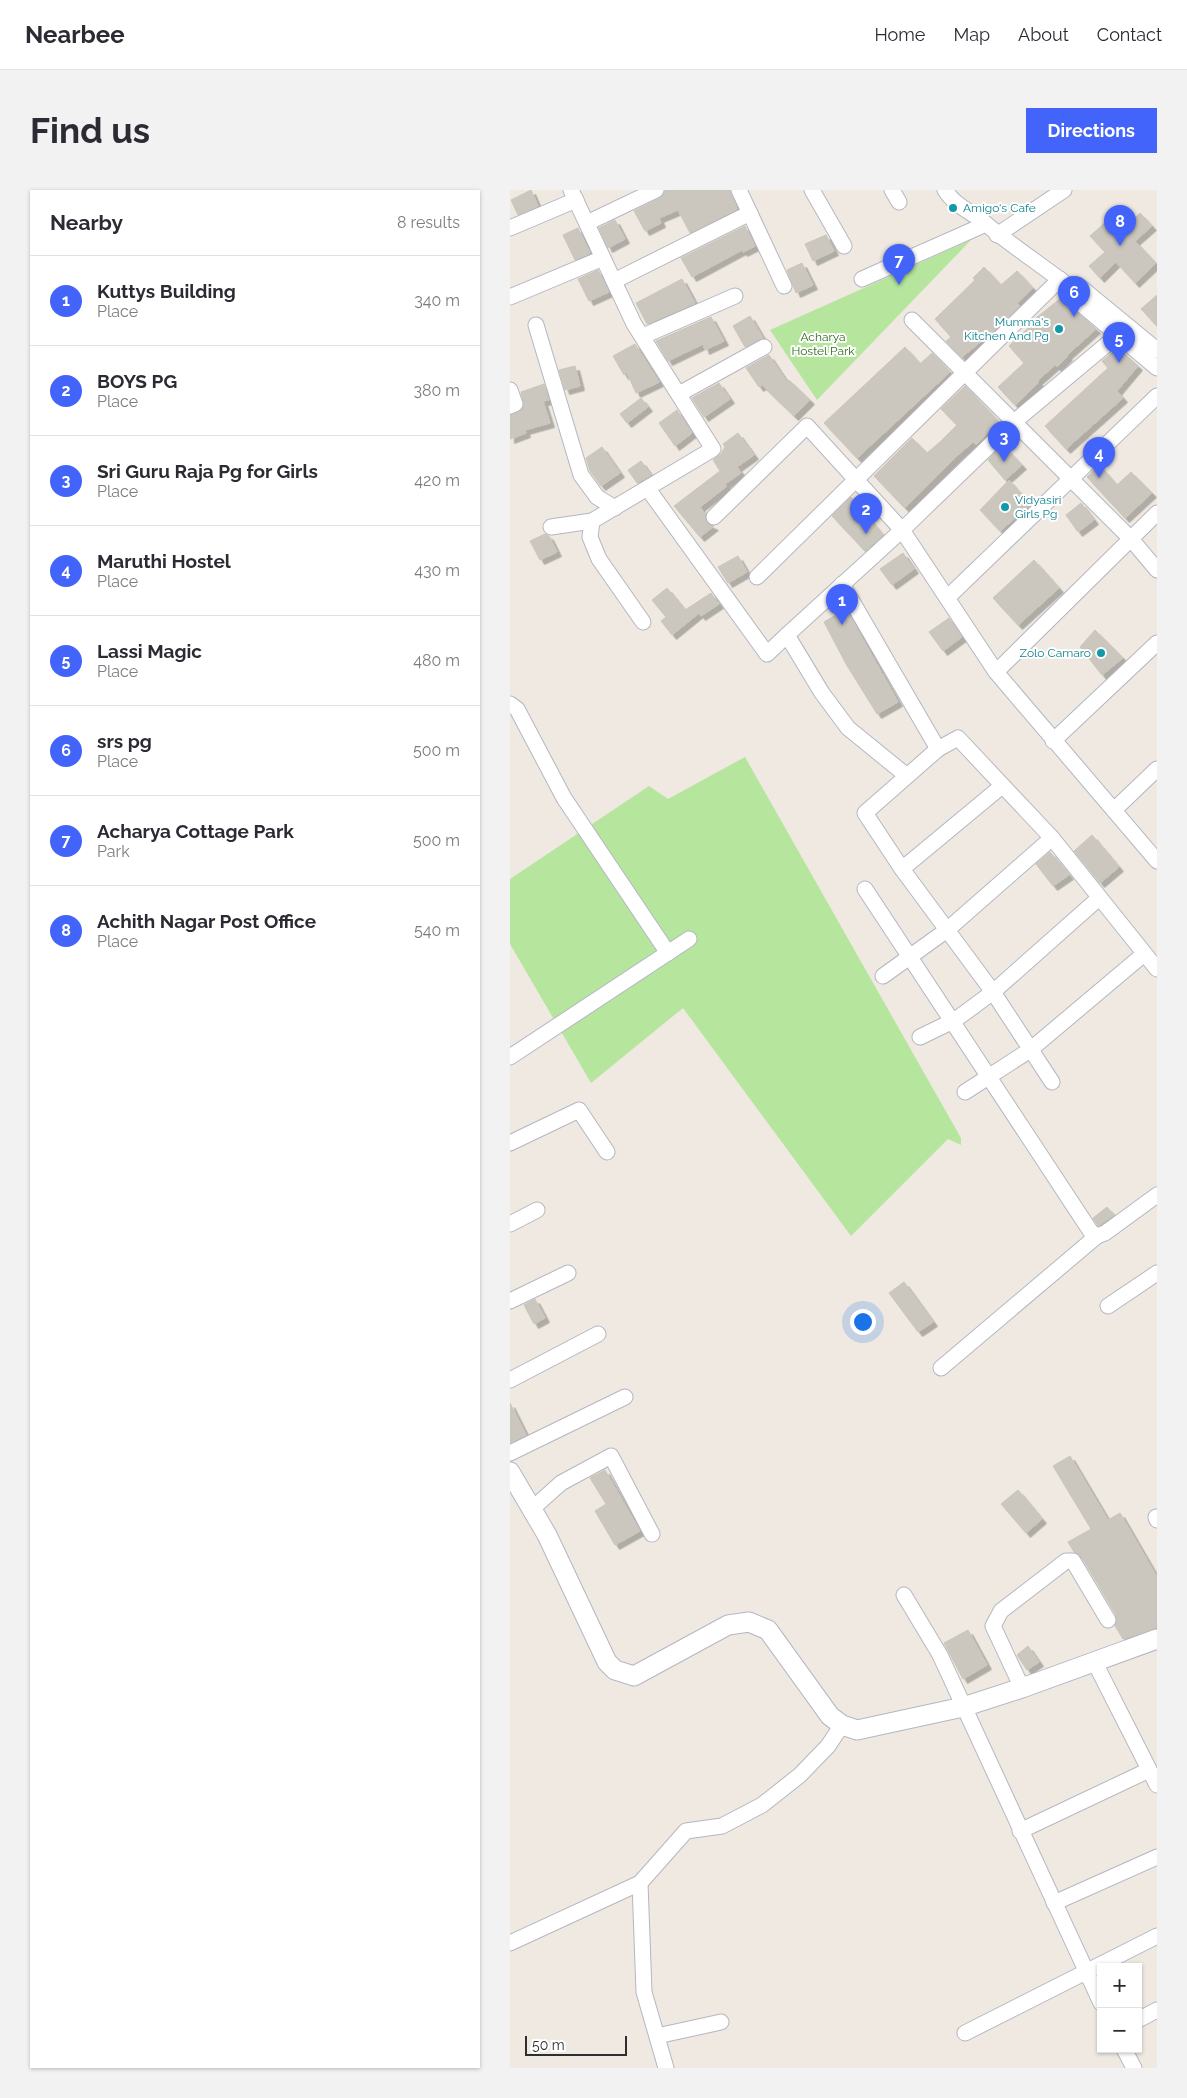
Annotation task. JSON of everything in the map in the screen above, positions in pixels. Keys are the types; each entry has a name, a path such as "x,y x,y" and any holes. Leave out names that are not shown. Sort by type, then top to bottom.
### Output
{"street":[{"path":"587,223 656,190"},
{"path":"739,190 784,286"},
{"path":"812,190 844,246"},
{"path":"945,190 951,200 986,224 997,235 1063,282 1078,285 1157,350"},
{"path":"997,235 1064,190"},
{"path":"510,228 573,195 614,281 643,336 713,449 592,521 551,528"},
{"path":"614,281 750,213"},
{"path":"862,279 986,224"},
{"path":"510,297 604,258"},
{"path":"1063,282 1069,294 1157,368"},
{"path":"756,577 966,371 1063,282"},
{"path":"643,336 735,296"},
{"path":"912,320 966,371 1131,539 1157,570"},
{"path":"536,325 581,475 597,497 614,508"},
{"path":"648,489 767,654 902,530 1014,422 1118,335"},
{"path":"679,394 764,347"},
{"path":"510,390 515,404 510,406"},
{"path":"947,598 1157,396"},
{"path":"714,517 806,426 902,530 996,672 1157,861"},
{"path":"996,672 1157,513"},
{"path":"592,521 590,537 599,559 643,622"},
{"path":"842,584 938,749"},
{"path":"787,635 822,693 848,728 907,776"},
{"path":"1053,741 1157,643"},
{"path":"510,704 517,710 564,798 668,953"},
{"path":"1052,1082 993,992 902,869 865,812 938,749 958,738 1052,838 1157,969"},
{"path":"1114,810 1157,770"},
{"path":"902,869 1002,786"},
{"path":"883,976 947,930 1052,838"},
{"path":"865,889 1091,1232 1097,1236"},
{"path":"920,1037 953,1021 993,992 1099,898"},
{"path":"510,1057 689,939"},
{"path":"965,1092 1030,1050 1144,954"},
{"path":"510,1143 579,1110 608,1152"},
{"path":"940,1368 1097,1236 1105,1233 1157,1195"},
{"path":"510,1224 537,1210"},
{"path":"510,1301 568,1273"},
{"path":"1108,1306 1157,1273"},
{"path":"510,1380 598,1334"},
{"path":"510,1453 625,1397"},
{"path":"532,1509 561,1483 611,1456 652,1534"},
{"path":"510,1472 547,1535 607,1662 615,1670 634,1676 728,1625 749,1622 768,1630 814,1697 830,1716 842,1725 857,1730 963,1707 1022,1688 1157,1639"},
{"path":"1022,1688 993,1626 1001,1611 1066,1561 1073,1561 1108,1620"},
{"path":"904,1596 940,1655 1097,1995"},
{"path":"1094,1661 1157,1785"},
{"path":"510,1943 640,1883 686,1831 722,1826 762,1805 800,1776 828,1746 842,1725"},
{"path":"1020,1831 1149,1770"},
{"path":"1054,1903 1157,1857"},
{"path":"640,1883 644,1992 666,2068"},
{"path":"965,2033 1157,1936"},
{"path":"1142,2018 1157,2010"},
{"path":"656,2036 722,2022"},
{"path":"1126,2053 1134,2068"}],"green space":[{"name":"Acharya Hostel Park","path":"971,240 817,400 770,330"},
{"path":"745,757 961,1138 961,1145 948,1139 851,1236 683,1008 591,1083 510,944 510,879 649,786 668,799"}],"building":[{"path":"531,190 538,206 518,215 511,200"},
{"path":"665,190 730,190 737,209 690,233 678,210 659,218 661,223 645,231 634,211 660,198"},
{"path":"1140,213 1152,226 1135,241 1156,263 1135,283 1116,262 1100,278 1089,266 1105,252 1090,236 1109,219 1121,231"},
{"path":"615,220 625,239 608,248 599,228"},
{"path":"745,226 755,246 743,252 742,250 692,277 681,258"},
{"path":"578,228 590,253 575,260 563,235"},
{"path":"826,235 834,251 813,261 805,244"},
{"path":"802,263 813,285 796,293 787,270"},
{"path":"984,267 1001,285 1017,271 1033,288 1017,303 1020,306 995,330 962,357 946,341 951,337 935,319 975,280 973,278"},
{"path":"598,270 609,292 589,301 578,279"},
{"path":"682,279 695,303 647,324 636,303"},
{"path":"1157,295 1157,326 1141,309"},
{"path":"1061,298 1096,329 1067,355 1057,367 1055,365 1037,381 1039,382 1015,405 998,387 1024,363 1009,346 1038,319 1036,318"},
{"path":"750,316 763,338 745,347 733,326"},
{"path":"711,317 724,341 705,350 703,344 668,361 656,341"},
{"path":"635,344 659,382 636,393 627,373 624,375 613,356"},
{"path":"905,347 920,364 932,353 950,372 857,458 824,423"},
{"path":"1118,348 1138,366 1117,391 1123,398 1066,449 1045,426 1108,368 1102,361"},
{"path":"769,355 787,382 789,380 810,400 794,416 762,385 759,387 746,368"},
{"path":"575,366 580,386 565,390 559,370"},
{"path":"719,383 730,399 704,417 692,398"},
{"path":"544,384 549,400 543,401 550,423 525,430 526,433 510,439 510,415 519,412 524,406 521,392"},
{"path":"965,386 999,422 976,445 973,442 959,454 905,508 874,476 912,438 927,453 941,441 957,425 941,409"},
{"path":"641,398 648,407 627,423 620,414"},
{"path":"677,410 692,433 675,446 659,423"},
{"path":"738,433 754,455 737,467 741,473 725,484 727,486 700,507 705,514 707,523 714,526 700,537 674,506 720,471 713,460 721,454 725,447 723,444"},
{"path":"1003,445 1022,465 1005,480 988,460"},
{"path":"602,447 620,473 601,486 590,471 586,458"},
{"path":"641,461 651,475 637,483 628,470"},
{"path":"1099,465 1117,485 1131,472 1152,493 1125,518 1087,477"},
{"name":"Vidyasiri Girls Pg","path":"1009,480 1030,505 1000,531 980,510"},
{"path":"851,497 883,535 865,551 832,516"},
{"path":"1081,503 1094,520 1078,532 1066,515"},
{"path":"545,534 549,536 557,552 540,560 530,541"},
{"path":"903,553 914,569 892,585 880,569"},
{"path":"738,556 747,572 728,583 718,567"},
{"path":"1034,560 1059,588 1018,625 993,598"},
{"path":"667,588 685,610 711,593 719,604 701,616 699,613 672,635 661,621 666,617 652,600"},
{"path":"846,609 898,702 877,714 846,664 824,622"},
{"path":"949,618 962,637 943,651 929,632"},
{"name":"Zolo Camaro","path":"1095,630 1123,658 1102,675 1080,647"},
{"path":"1092,835 1119,867 1100,883 1074,851"},
{"path":"1050,852 1069,875 1053,886 1036,864"},
{"path":"1107,1207 1114,1215 1098,1226 1093,1218"},
{"path":"904,1282 933,1322 918,1332 889,1293"},
{"path":"535,1299 545,1318 534,1324 524,1305"},
{"path":"510,1403 526,1435 510,1443"},
{"path":"1070,1456 1108,1520 1120,1513 1157,1577 1157,1627 1123,1639 1115,1626 1116,1615 1081,1556 1074,1552 1068,1542 1091,1529 1053,1466"},
{"path":"605,1470 640,1531 615,1545 595,1511 606,1504 590,1478"},
{"path":"1018,1490 1042,1519 1026,1533 1001,1504"},
{"path":"968,1630 987,1665 963,1679 944,1643"},
{"path":"1028,1646 1039,1662 1027,1670 1017,1655"}],"place":[{"name":"Amigo's Cafe","path":"953,208"},
{"name":"Achith Nagar Post Office","path":"1120,246"},
{"name":"Acharya Cottage Park","path":"899,285"},
{"name":"srs pg","path":"1074,317"},
{"name":"Mumma's Kitchen And Pg","path":"1059,329"},
{"name":"Lassi Magic","path":"1119,363"},
{"name":"Sri Guru Raja Pg for Girls","path":"1004,462"},
{"name":"Maruthi Hostel","path":"1099,478"},
{"name":"Vidyasiri Girls Pg","path":"1005,507"},
{"name":"BOYS PG","path":"866,534"},
{"name":"Kuttys Building","path":"842,625"},
{"name":"Zolo Camaro","path":"1101,653"}]}
